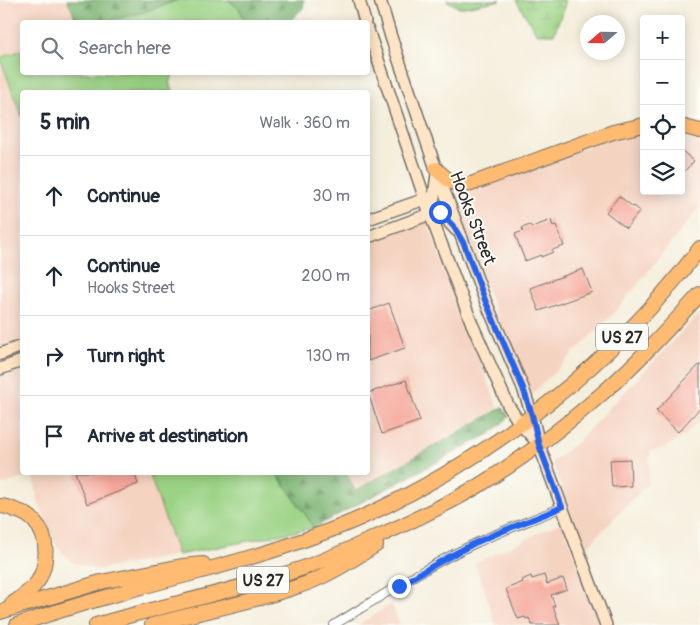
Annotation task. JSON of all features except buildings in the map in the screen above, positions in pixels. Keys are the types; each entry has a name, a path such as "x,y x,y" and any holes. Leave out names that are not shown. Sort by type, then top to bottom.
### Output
{"highway":[{"path":"436,169 457,185 471,184 613,132 640,126"},
{"path":"685,127 700,131"},
{"name":"US 27","path":"17,625 115,594 253,557 368,515 412,492 481,451 520,424 588,370 630,330 686,267 700,248"},
{"name":"US 27","path":"96,625 244,586 305,567 397,529 450,502 539,445 578,414 619,379 700,294"},
{"path":"0,506 22,512 35,522 42,533 45,550 44,565 38,580 27,594 0,611"},
{"path":"152,625 301,586 352,560 423,515"},
{"path":"0,611 101,582 182,566 253,557"},
{"path":"181,625 241,603"}],"street":[{"path":"360,0 365,20"},
{"name":"Hooks Street","path":"380,0 436,169 485,300 523,388 539,445 606,625"},
{"name":"Hooks Street","path":"370,36 472,324 508,404 520,424 539,445"},
{"path":"370,236 429,206 434,197 437,178 436,169"},
{"path":"370,220 429,206"},
{"path":"429,206 454,227 464,244"},
{"path":"0,354 20,347"},
{"path":"0,369 20,362"},
{"path":"334,625 428,568 473,544 562,507"}],"shaded area":[{"path":"0,0 67,0 75,20 20,20 20,51 0,59"},
{"path":"0,59 20,112 20,341 0,348"},
{"path":"640,130 640,195 685,195 685,132 700,136 700,207 615,312 531,395 490,298 453,197 619,135"},
{"path":"427,221 498,408 355,491 347,475 370,475 370,241"},
{"path":"700,313 700,420 684,436 664,448 650,451 648,483 585,549 552,462 576,443"},
{"path":"20,369 20,475 150,475 178,555 96,570 72,562 56,545 38,501 33,476 0,485 0,376"},
{"path":"562,522 601,625 496,625 475,563"},
{"path":"392,604 400,625 358,625"}],"green space":[{"path":"67,0 178,0 141,13 111,20 75,20"},
{"path":"178,0 228,0 239,8 244,20 111,20 141,13"},
{"path":"228,0 304,0 303,8 291,20 244,20 239,8"},
{"path":"446,0 501,0 459,8"},
{"path":"516,0 564,0 565,4 554,34 537,34"},
{"path":"20,51 20,75 173,75 169,83 173,90 20,90 20,112 0,58"},
{"path":"503,407 509,417 491,433 313,528 277,475 347,475 355,491"},
{"path":"150,475 277,475 313,528 178,555"}],"route":[{"path":"399,586 473,544 562,507 539,445 523,388 485,300 464,244 454,227 440,212"}]}
